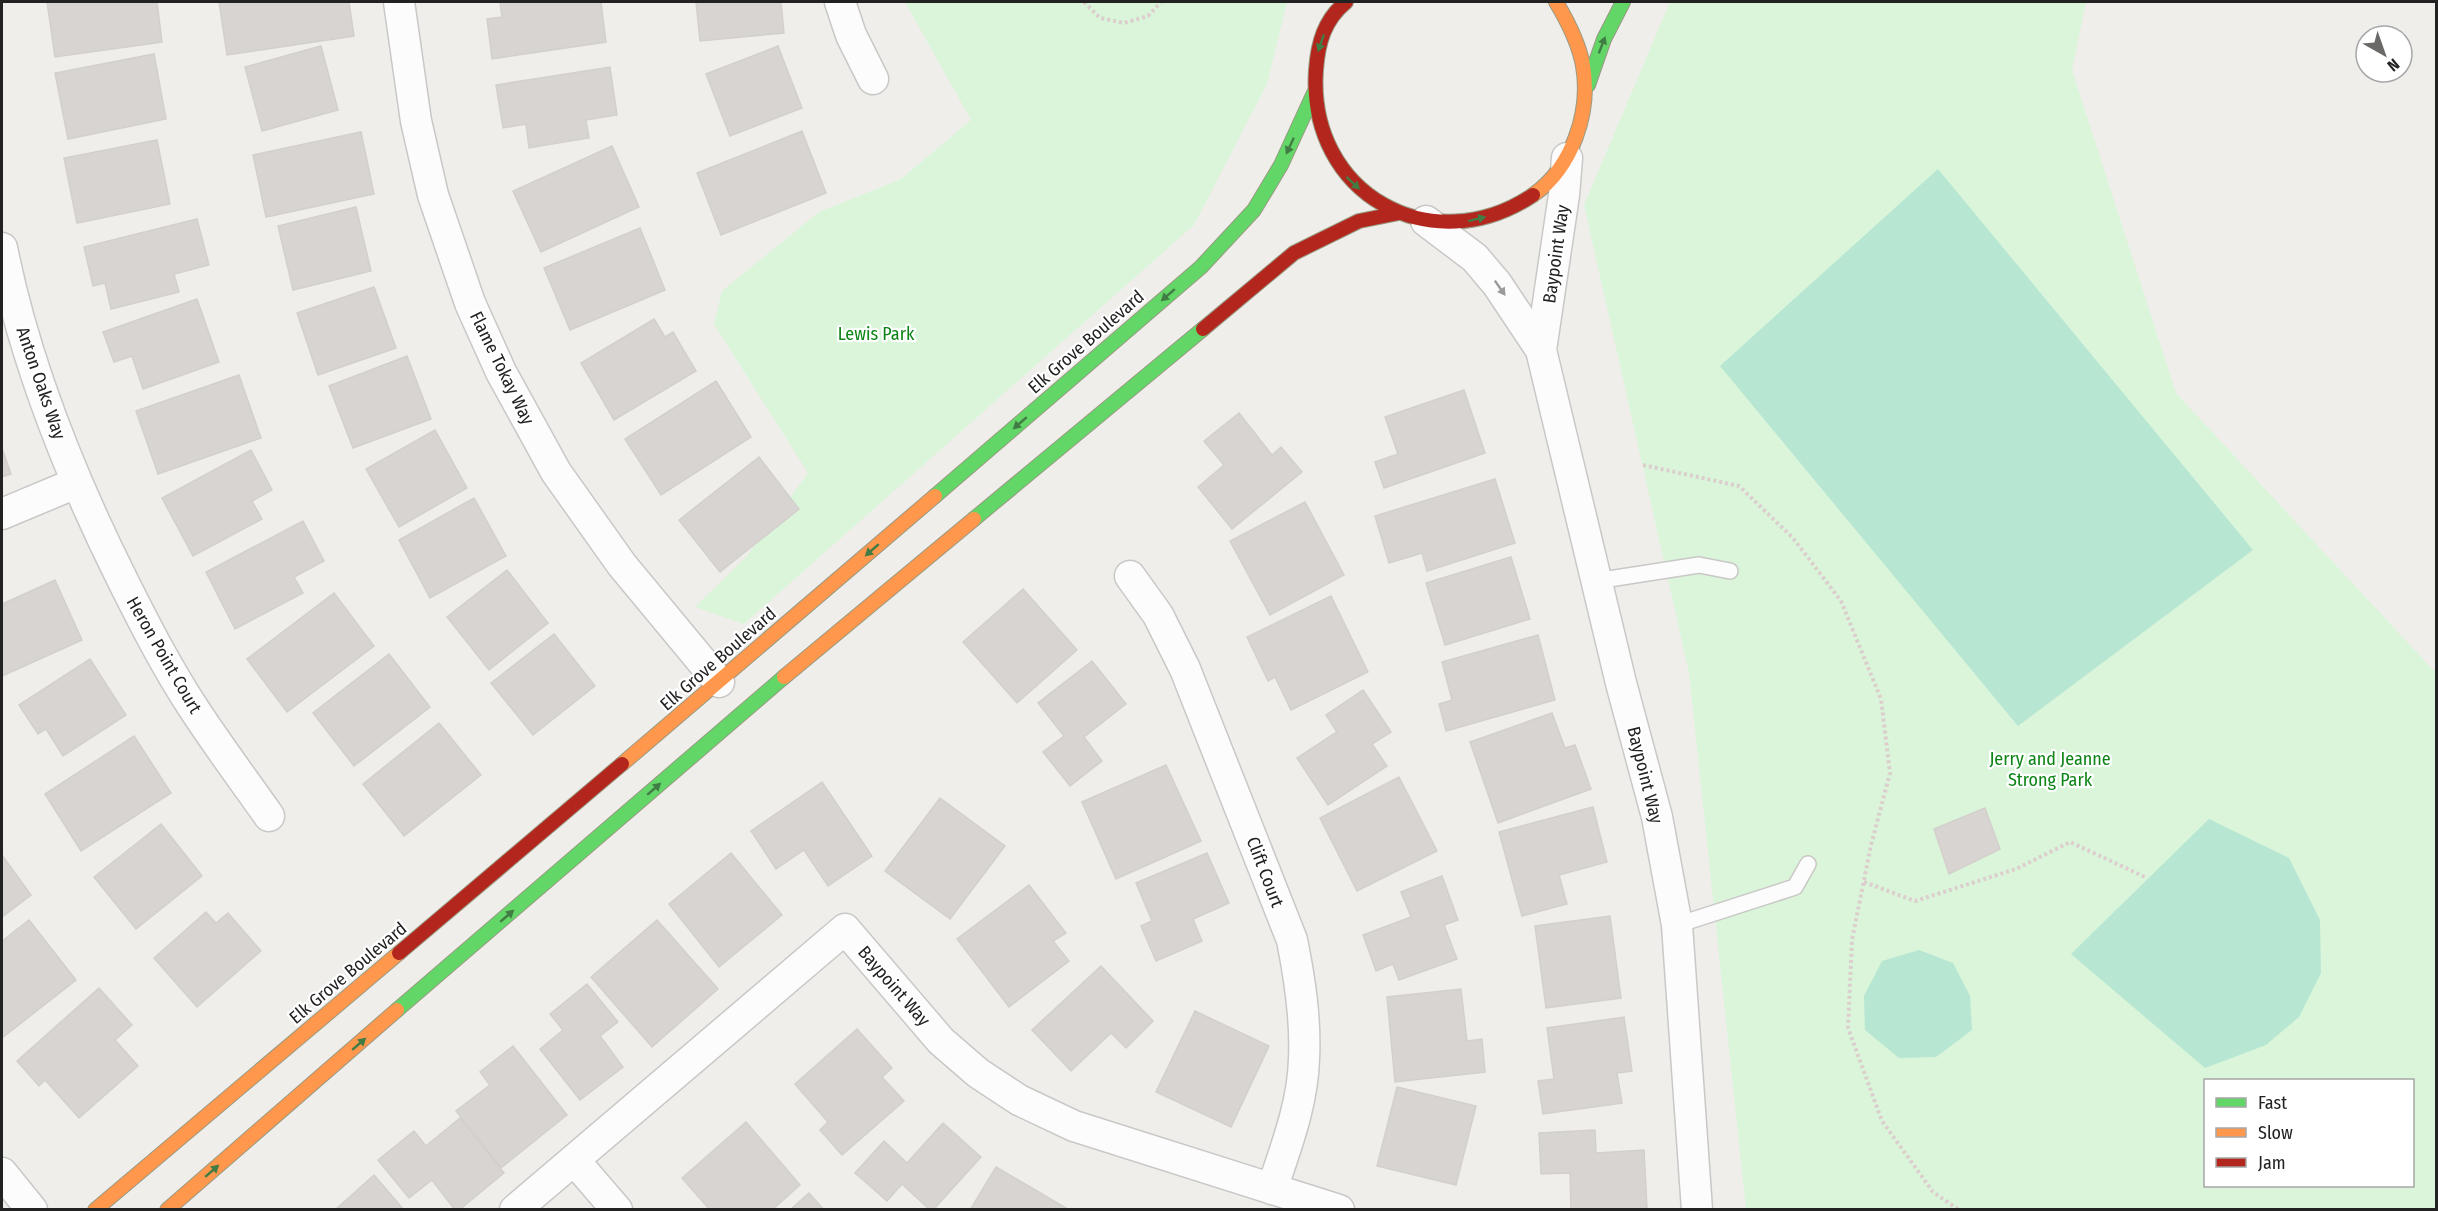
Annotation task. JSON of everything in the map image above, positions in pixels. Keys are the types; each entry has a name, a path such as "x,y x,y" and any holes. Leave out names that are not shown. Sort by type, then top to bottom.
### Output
{"main road":[{"path":"1556,2 1579,44 1587,90"},
{"path":"167,1209 755,701 1294,253 1359,221 1412,217 1462,223 1507,211 1544,188 1567,158 1584,115 1587,90 1604,39 1623,2"},
{"path":"1336,7 1317,55 1314,93 1324,140 1347,177 1374,202 1412,217"},
{"name":"Elk Grove Boulevard","path":"96,1209 719,682 1201,267 1254,210 1281,165 1314,93"}],"street":[{"name":"Flame Tokay Way","path":"399,2 416,121 434,195 470,303 501,372 562,481 622,565 719,682"},
{"path":"840,2 851,35 873,79"},
{"name":"Baypoint Way","path":"1540,350 1564,195 1567,158"},
{"name":"Baypoint Way","path":"1412,217 1475,258 1497,284 1540,350 1657,816 1677,925 1696,1209"},
{"name":"Anton Oaks Way","path":"2,248 8,279 32,362 76,483"},
{"path":"2,514 76,483"},
{"name":"Heron Point Court","path":"76,483 151,638 195,711 269,816"},
{"name":"Clift Court","path":"1130,576 1158,615 1185,669 1292,940 1302,988 1305,1061 1294,1121 1272,1189"},
{"name":"Baypoint Way","path":"515,1209 845,929 941,1041 978,1073 1019,1100 1074,1126 1339,1209"},
{"path":"574,1160 617,1209"},
{"path":"2,1173 32,1209"}],"lane":[{"path":"1596,580 1700,565 1730,571"},
{"path":"1677,925 1795,887 1808,864"}],"path":[{"path":"1083,2 1100,18 1124,23 1148,16 1161,2"},
{"path":"1643,465 1739,486 1793,538 1841,601 1881,699 1890,773 1852,940 1848,1028 1882,1121 1934,1192 1959,1209"},
{"path":"1864,882 1915,900 2016,869 2070,842 2145,877"}],"green space":[{"name":"Lewis Park","path":"905,2 1287,2 1267,84 1194,225 744,624 695,607 746,557 808,473 714,324 722,291 819,212 901,179 971,120"},
{"name":"Jerry and Jeanne Strong Park","path":"1670,2 2086,2 2072,70 2176,393 2436,673 2436,1209 1746,1209 1689,673 1584,205"},
{"path":"1938,169 2253,550 2018,726 1720,366"},
{"path":"2209,819 2289,858 2320,920 2321,973 2299,1017 2266,1045 2205,1068 2071,954"},
{"path":"1919,950 1953,963 1970,996 1972,1030 1936,1057 1899,1058 1865,1030 1864,996 1882,961"}],"building":[{"path":"47,2 157,2 162,42 55,57"},
{"path":"219,2 349,2 354,36 227,55"},
{"path":"500,2 601,2 606,42 492,59 487,19 502,17"},
{"path":"696,2 781,2 784,33 700,41"},
{"path":"321,46 338,110 262,131 245,67"},
{"path":"778,46 802,108 730,136 706,74"},
{"path":"154,54 166,119 68,139 55,73"},
{"path":"610,67 617,115 586,120 589,138 529,148 526,124 503,128 496,85"},
{"path":"802,131 826,193 721,235 697,173"},
{"path":"361,132 374,194 266,217 253,155"},
{"path":"157,140 170,204 77,223 64,158"},
{"path":"612,146 639,207 541,252 513,191"},
{"path":"356,207 371,271 293,290 278,226"},
{"path":"197,219 209,265 174,274 179,292 111,309 105,283 93,286 84,247"},
{"path":"640,228 665,290 570,330 544,268"},
{"path":"374,287 396,348 318,375 297,313"},
{"path":"197,299 219,362 143,389 132,356 114,362 103,332"},
{"path":"654,319 665,337 673,332 696,371 614,420 581,363"},
{"path":"407,356 431,419 353,448 329,386"},
{"path":"239,375 261,438 158,474 136,411"},
{"path":"716,381 751,437 661,495 625,439"},
{"path":"1464,390 1485,453 1384,488 1375,462 1398,454 1385,417"},
{"path":"1239,413 1272,455 1281,447 1302,472 1232,529 1198,487 1224,465 1204,441"},
{"path":"435,430 467,488 399,527 366,469"},
{"path":"2,448 11,474 2,477"},
{"path":"251,450 272,490 252,501 262,519 193,556 162,498"},
{"path":"759,457 799,509 720,572 679,520"},
{"path":"1495,479 1515,543 1427,571 1422,553 1389,563 1375,516"},
{"path":"474,498 506,556 430,598 399,540"},
{"path":"1305,502 1344,575 1270,615 1230,541"},
{"path":"303,521 324,561 294,577 303,593 235,629 206,572"},
{"path":"1511,557 1530,619 1445,645 1426,583"},
{"path":"507,570 548,623 489,670 447,617"},
{"path":"55,580 82,640 2,676 2,604"},
{"path":"1023,589 1077,650 1017,703 963,642"},
{"path":"334,593 374,646 287,712 247,659"},
{"path":"1331,596 1368,672 1291,710 1275,677 1268,681 1247,637"},
{"path":"554,634 595,686 533,735 491,683"},
{"path":"1538,635 1555,700 1446,731 1439,704 1452,700 1442,662"},
{"path":"389,654 430,707 354,766 313,713"},
{"path":"90,659 126,715 63,756 46,729 38,734 19,705"},
{"path":"1092,661 1126,704 1084,737 1102,761 1070,786 1043,752 1064,736 1038,703"},
{"path":"1363,690 1391,732 1372,744 1387,766 1328,805 1297,758 1337,732 1326,715"},
{"path":"1552,713 1565,748 1575,745 1591,789 1498,823 1470,742"},
{"path":"439,723 481,775 404,836 363,784"},
{"path":"134,736 171,793 81,851 45,794"},
{"path":"1166,765 1201,841 1116,879 1082,802"},
{"path":"1399,777 1437,851 1357,891 1320,818"},
{"path":"822,782 872,856 828,886 804,850 776,869 751,831"},
{"path":"940,798 1005,846 950,919 885,871"},
{"path":"1593,807 1607,862 1559,875 1567,904 1522,916 1499,832"},
{"path":"1985,808 2000,849 1949,874 1934,829"},
{"path":"161,824 202,876 136,929 94,877"},
{"path":"731,853 782,915 719,967 669,904"},
{"path":"1207,853 1229,903 1193,919 1202,941 1156,961 1141,926 1152,921 1136,883"},
{"path":"2,855 31,895 2,917"},
{"path":"1442,876 1458,920 1444,925 1457,959 1399,980 1393,964 1376,971 1363,935 1411,917 1401,892"},
{"path":"1029,885 1066,933 1053,941 1069,961 1009,1007 957,939"},
{"path":"206,912 216,923 228,913 261,951 197,1007 154,958"},
{"path":"1610,916 1621,998 1546,1008 1535,926"},
{"path":"29,920 76,980 2,1038 2,941"},
{"path":"657,920 718,989 652,1047 591,977"},
{"path":"1101,966 1153,1021 1126,1048 1111,1033 1071,1071 1032,1030"},
{"path":"587,984 618,1022 600,1036 623,1067 580,1100 540,1049 563,1030 550,1014"},
{"path":"99,988 132,1025 115,1040 138,1066 79,1118 45,1080 39,1086 17,1061"},
{"path":"1461,989 1467,1041 1482,1039 1485,1072 1395,1082 1387,997"},
{"path":"1195,1011 1269,1046 1231,1127 1156,1092"},
{"path":"1624,1017 1632,1071 1617,1073 1622,1103 1543,1114 1538,1081 1554,1079 1547,1028"},
{"path":"857,1029 892,1068 882,1077 904,1101 842,1155 820,1130 828,1122 795,1084"},
{"path":"513,1046 567,1115 501,1168 456,1111 490,1085 480,1072"},
{"path":"1397,1087 1476,1106 1456,1185 1377,1166"},
{"path":"460,1118 504,1173 459,1210 455,1210 432,1180 409,1198 378,1160 414,1131 426,1146"},
{"path":"746,1122 800,1185 772,1210 710,1210 682,1178"},
{"path":"943,1123 981,1157 933,1210 930,1210 902,1184 887,1201 855,1173 884,1141 907,1163"},
{"path":"1595,1130 1596,1153 1644,1150 1647,1208 1571,1210 1570,1173 1541,1174 1539,1133"},
{"path":"996,1167 1066,1208 1065,1210 970,1210"},
{"path":"374,1175 404,1210 335,1210"},
{"path":"809,1193 824,1210 790,1210"}],"traffic: fast":[{"path":"1588,85 1604,39 1623,2"},
{"path":"935,496 1201,267 1254,210 1281,165 1314,93"},
{"path":"974,519 1203,329"},
{"path":"397,1010 784,677"}],"traffic: slow":[{"path":"1533,195 1547,184 1568,154 1576,138 1584,102 1585,84 1579,49 1556,2"},
{"path":"622,764 935,496"},
{"path":"784,677 974,519"},
{"path":"95,1210 399,953"},
{"path":"167,1210 397,1010"}],"traffic: jam":[{"path":"1346,2 1327,24 1318,51 1316,70 1319,114 1332,151 1354,182 1383,204 1418,218 1455,222 1494,214 1533,195"},
{"path":"1203,329 1294,253 1359,221 1399,213"},
{"path":"399,953 622,764"}]}
